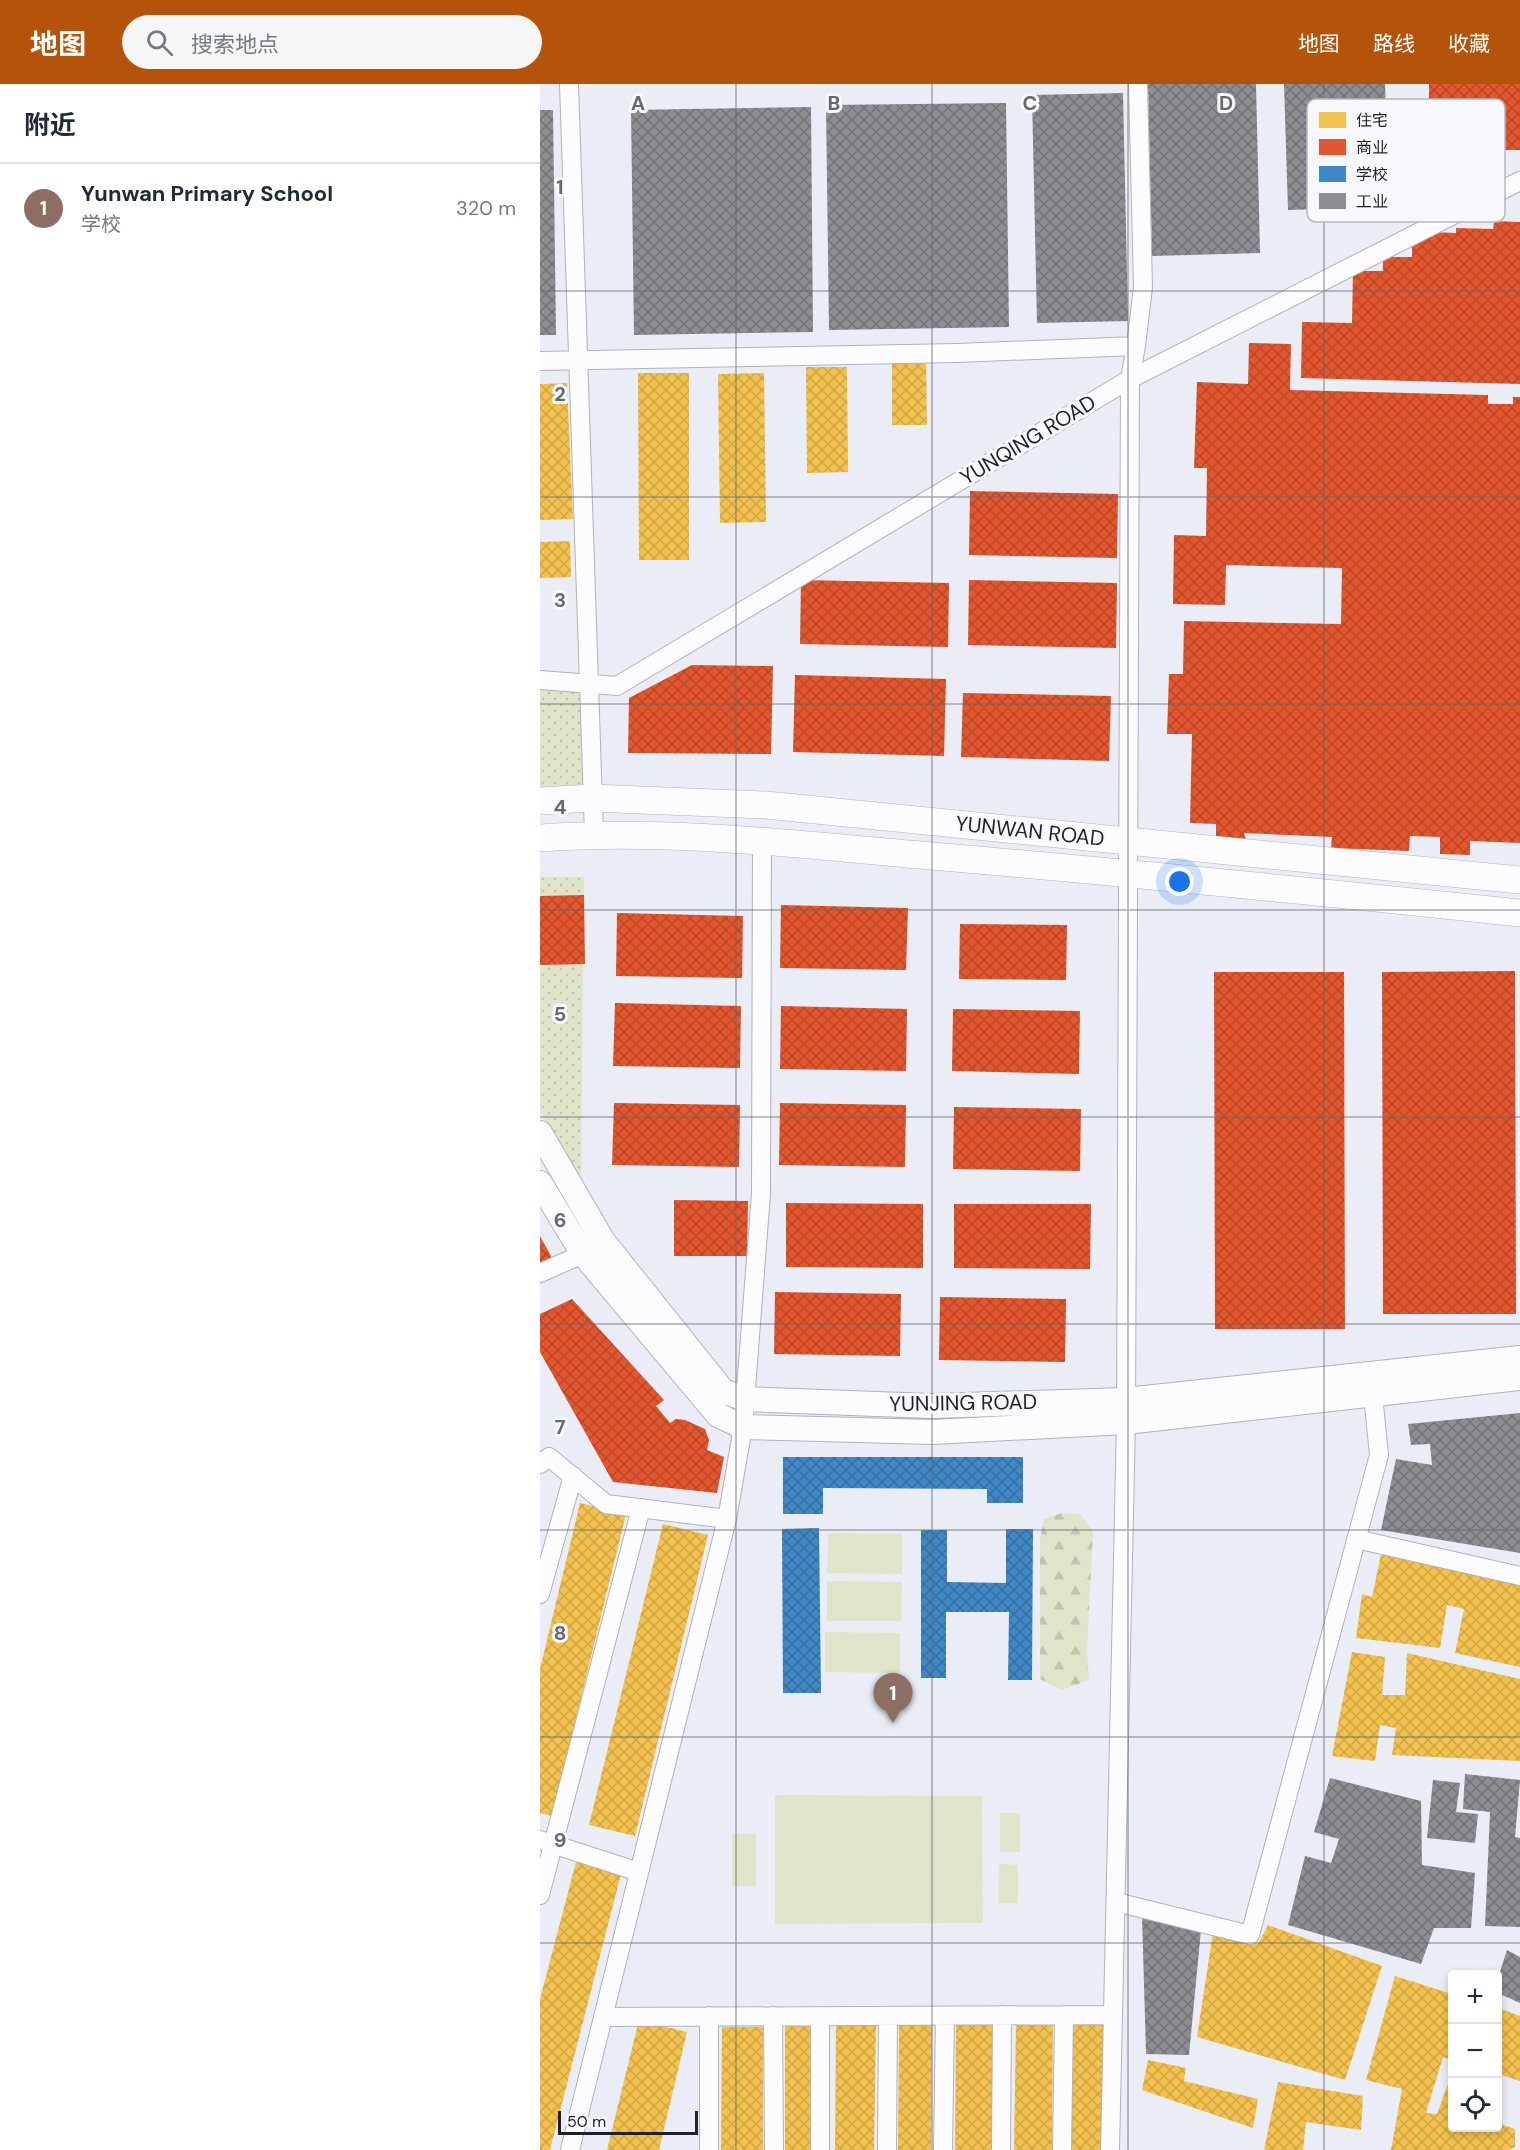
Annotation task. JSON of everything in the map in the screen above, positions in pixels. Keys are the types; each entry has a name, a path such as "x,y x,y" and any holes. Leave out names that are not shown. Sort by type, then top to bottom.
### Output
{"main road":[{"name":"YUNWAN ROAD","path":"540,801 592,798 766,805 1520,880"},
{"name":"YUNWAN ROAD","path":"540,838 594,834 762,840 1128,871 1520,913"}],"street":[{"path":"569,84 594,834"},
{"path":"1110,2150 1126,1411 1130,379 1143,286 1138,84"},
{"name":"YUNQING ROAD","path":"1505,189 1520,181"},
{"name":"YUNQING ROAD","path":"540,680 617,686 1130,379 1439,222"},
{"path":"540,361 957,353 1136,346"},
{"path":"570,2150 727,1519 743,1427 761,1194 762,840"},
{"name":"YUNJING ROAD","path":"540,1133 603,1241 723,1391 745,1399 1126,1411 1373,1395 1520,1378"},
{"name":"YUNJING ROAD","path":"540,1183 583,1254 718,1415 743,1427 933,1432 1126,1411 1520,1358"},
{"path":"540,1273 583,1254"},
{"path":"1116,1902 1250,1935 1378,1455 1373,1395"},
{"path":"540,1464 549,1457 606,1504 727,1519"},
{"path":"540,1594 573,1476"},
{"path":"540,1895 547,1842 641,1508"},
{"path":"1356,1539 1520,1576"},
{"path":"547,1842 639,1872"},
{"path":"1001,2150 1002,2015"},
{"path":"1062,2150 1064,2015"},
{"path":"603,2017 1113,2015"},
{"path":"709,2016 709,2150"},
{"path":"773,2016 774,2150"},
{"path":"820,2016 820,2150"},
{"path":"887,2150 888,2016"},
{"path":"943,2150 945,2016"}],"green space":[{"path":"540,688 582,692 585,789 540,790"},
{"path":"540,877 584,877 581,1184 540,1111"},
{"path":"1062,1513 1080,1514 1093,1531 1087,1650 1089,1680 1062,1690 1040,1679 1040,1540 1044,1519"},
{"path":"828,1533 902,1534 902,1574 827,1573"},
{"path":"827,1581 902,1582 901,1621 827,1621"},
{"path":"825,1632 900,1633 900,1673 825,1672"},
{"path":"775,1795 982,1796 983,1923 775,1924"},
{"path":"1000,1813 1020,1813 1020,1852 1000,1852"},
{"path":"732,1834 756,1834 756,1886 732,1886"},
{"path":"999,1864 1018,1865 1018,1903 998,1903"}],"building: 住宅":[{"path":"926,362 927,425 892,425 892,363"},
{"path":"806,367 847,367 848,472 807,473"},
{"path":"638,373 689,373 689,560 639,560"},
{"path":"764,373 766,522 720,523 718,374"},
{"path":"567,383 573,519 540,520 540,384"},
{"path":"570,541 571,577 540,578 540,542"},
{"path":"580,1503 626,1514 552,1816 540,1813 540,1669"},
{"path":"663,1524 708,1535 635,1836 589,1825"},
{"path":"1381,1554 1520,1585 1520,1667 1455,1653 1464,1609 1447,1605 1440,1648 1356,1638 1362,1594 1372,1597"},
{"path":"1352,1652 1385,1657 1382,1695 1405,1695 1407,1653 1520,1679 1520,1761 1392,1755 1396,1728 1380,1725 1375,1761 1332,1756"},
{"path":"576,1862 621,1874 550,2150 540,2150 540,1999"},
{"path":"1268,1925 1382,1966 1345,2080 1197,2037 1213,1932 1258,1944"},
{"path":"1395,1976 1448,1993 1448,2059 1443,2057 1426,2113 1437,2114 1448,2084 1448,2132 1502,2132 1502,2124 1515,2129 1515,2147 1508,2150 1391,2150 1402,2089 1366,2080"},
{"path":"1502,2009 1520,2016 1520,2081 1502,2075"},
{"path":"639,2020 687,2032 659,2150 607,2150"},
{"path":"1070,2020 1104,2022 1102,2150 1069,2150"},
{"path":"956,2021 994,2021 993,2150 955,2150"},
{"path":"1016,2022 1053,2023 1052,2150 1014,2150"},
{"path":"785,2023 814,2023 813,2150 785,2150"},
{"path":"836,2025 876,2025 874,2150 835,2150"},
{"path":"899,2025 932,2025 931,2150 898,2150"},
{"path":"722,2027 763,2027 763,2150 721,2150"},
{"path":"1148,2060 1186,2068 1184,2081 1258,2099 1253,2128 1142,2090"},
{"path":"1278,2082 1363,2096 1361,2130 1306,2122 1303,2150 1264,2150"}],"building: 商业":[{"path":"1429,84 1520,84 1520,150 1505,150 1505,99 1429,99"},
{"path":"1494,222 1520,222 1520,384 1301,378 1302,322 1352,323 1353,271 1383,271 1383,257 1412,257 1412,242 1429,232 1456,233 1456,228 1493,229"},
{"path":"1249,343 1291,344 1290,390 1488,395 1488,404 1513,404 1513,397 1520,397 1520,843 1470,841 1470,855 1440,854 1440,837 1410,836 1409,851 1331,848 1332,837 1244,833 1246,840 1216,839 1216,824 1190,823 1192,734 1167,734 1169,674 1183,674 1184,621 1341,624 1342,568 1226,565 1225,605 1173,604 1174,535 1206,536 1207,468 1194,468 1197,382 1248,384"},
{"path":"970,491 1118,494 1117,558 969,555"},
{"path":"801,580 949,583 948,647 800,644"},
{"path":"969,580 1117,583 1116,648 968,645"},
{"path":"692,665 773,666 771,754 628,753 629,698"},
{"path":"795,675 946,679 944,756 793,752"},
{"path":"963,693 1111,696 1109,761 961,757"},
{"path":"584,895 585,964 540,965 540,896"},
{"path":"781,905 908,908 906,970 780,968"},
{"path":"617,913 743,916 742,978 616,976"},
{"path":"960,924 1067,925 1066,980 959,979"},
{"path":"1515,971 1516,1314 1383,1314 1382,972"},
{"path":"1214,972 1344,972 1345,1329 1215,1329"},
{"path":"615,1003 741,1006 740,1068 613,1066"},
{"path":"781,1006 907,1009 906,1071 780,1069"},
{"path":"953,1009 1080,1011 1079,1074 952,1071"},
{"path":"614,1103 740,1105 739,1167 612,1165"},
{"path":"780,1103 906,1105 905,1167 779,1165"},
{"path":"954,1107 1081,1109 1080,1171 953,1169"},
{"path":"674,1200 748,1201 747,1256 674,1256"},
{"path":"786,1203 923,1204 923,1268 786,1267"},
{"path":"954,1204 1091,1204 1090,1269 954,1268"},
{"path":"540,1236 552,1258 540,1265"},
{"path":"775,1292 901,1294 900,1356 774,1354"},
{"path":"940,1297 1066,1299 1065,1362 939,1360"},
{"path":"572,1299 664,1400 656,1406 670,1423 676,1419 685,1420 705,1429 709,1440 707,1450 724,1457 717,1493 613,1482 540,1352 540,1314"}],"building: 学校":[{"path":"783,1457 1023,1457 1023,1503 987,1503 987,1489 823,1488 823,1514 783,1514"},
{"path":"819,1528 821,1693 783,1693 782,1529"},
{"path":"1006,1529 1033,1529 1032,1680 1008,1680 1009,1612 946,1612 946,1678 921,1678 921,1530 947,1530 947,1582 1006,1583"}],"building: 工业":[{"path":"1148,84 1256,84 1260,253 1152,256"},
{"path":"1284,84 1385,84 1386,99 1307,99 1307,209 1288,210"},
{"path":"1123,93 1128,321 1037,323 1032,95"},
{"path":"1006,103 1009,327 829,330 826,105"},
{"path":"811,107 813,332 634,335 631,110"},
{"path":"540,110 553,110 556,335 540,335"},
{"path":"1520,1413 1520,1553 1381,1530 1396,1459 1432,1465 1430,1444 1411,1445 1408,1424"},
{"path":"1465,1774 1520,1780 1515,1837 1520,1838 1520,1927 1485,1926 1490,1812 1463,1809"},
{"path":"1330,1778 1421,1801 1422,1865 1475,1873 1471,1928 1434,1928 1421,1964 1288,1925 1305,1856 1331,1863 1339,1839 1314,1832"},
{"path":"1433,1780 1460,1783 1456,1812 1478,1814 1475,1843 1427,1838"},
{"path":"1142,1915 1201,1930 1189,2055 1146,2054"},
{"path":"1507,1950 1520,1957 1520,2003 1502,1995 1501,1970"}],"place":[{"name":"Yunwan Primary School","path":"893,1723"}]}
